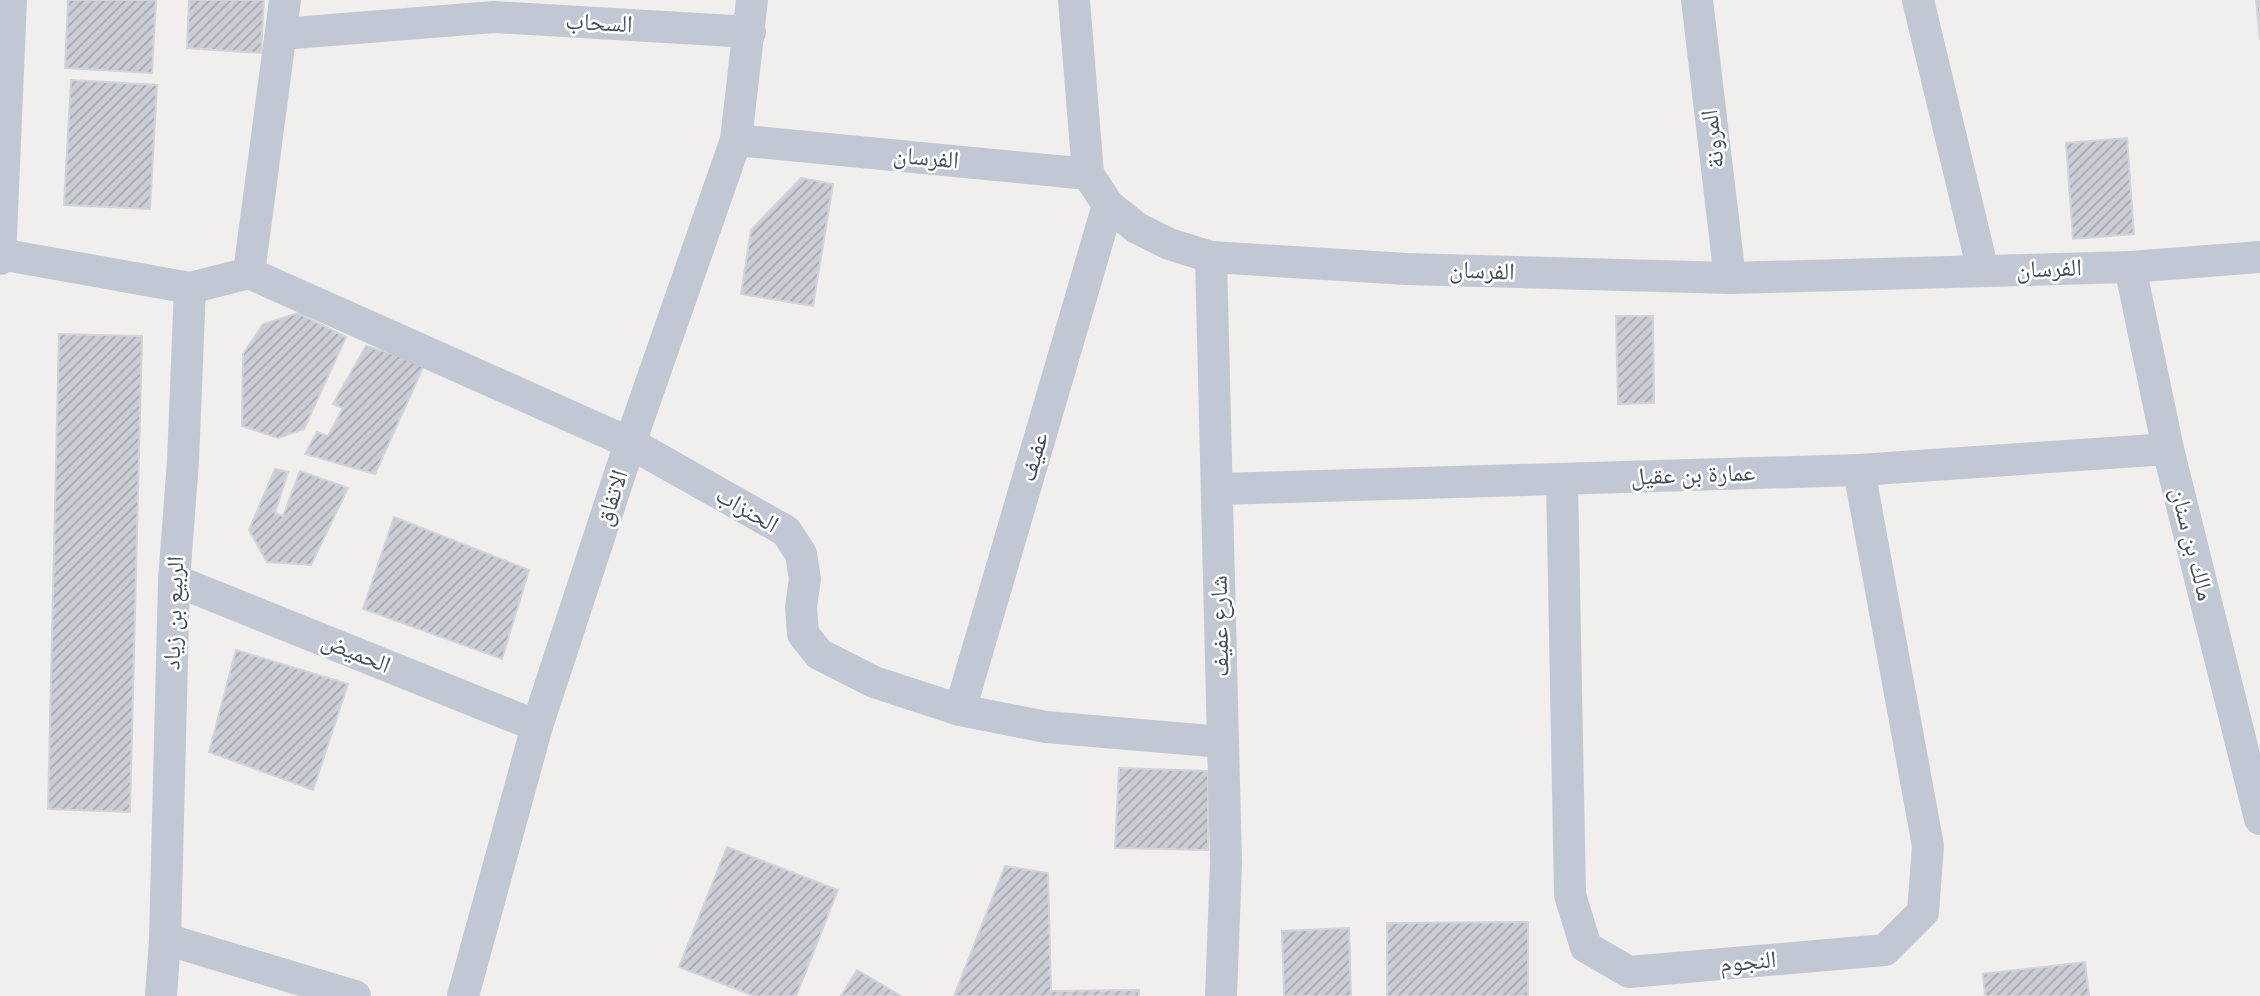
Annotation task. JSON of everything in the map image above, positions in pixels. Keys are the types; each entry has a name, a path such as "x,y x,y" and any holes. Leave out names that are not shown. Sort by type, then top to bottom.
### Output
{"street":[{"path":"0,259 11,0"},
{"path":"0,254 190,288 248,273 285,0"},
{"name":"الاتفاق","path":"463,996 537,726 630,443 736,140 752,0"},
{"path":"1074,0 1088,174"},
{"name":"المرونة","path":"1697,0 1730,278"},
{"path":"1918,0 1983,271"},
{"name":"السحاب","path":"281,34 494,17 750,32"},
{"name":"الفرسان","path":"736,140 1088,174 1108,205 1137,228 1169,244 1211,257 1407,269 1730,278 2130,267 2260,257"},
{"name":"عفيف","path":"960,709 1108,205"},
{"name":"شارع عفيف","path":"1211,257 1226,863 1221,996"},
{"name":"مالك بن سنان","path":"2130,267 2168,449 2252,748 2260,819"},
{"name":"الحنزاب","path":"248,273 630,443 786,531 801,554 805,579 803,634 820,654 874,682 960,709 1046,727 1222,742"},
{"name":"الربيع بن زياد","path":"161,996 165,939 174,580 183,461 190,288"},
{"name":"عمارة بن عقيل","path":"1218,489 1859,470 2168,449"},
{"name":"النجوم","path":"1562,479 1570,895 1586,947 1629,972 1885,950 1923,912 1928,846 1859,470"},
{"name":"الحميض","path":"174,580 537,726"},
{"path":"165,939 355,996"}],"building":[{"path":"68,0 156,0 152,73 65,68"},
{"path":"189,0 264,0 261,53 187,48"},
{"path":"2256,0 2260,0 2260,40"},
{"path":"71,80 157,85 150,209 64,205"},
{"path":"2127,138 2134,234 2073,239 2066,143"},
{"path":"801,178 833,184 813,306 741,294 751,230"},
{"path":"298,313 346,337 304,429 278,438 242,426 243,354 263,324"},
{"path":"1616,316 1653,316 1654,403 1618,404"},
{"path":"59,334 142,336 130,812 48,809"},
{"path":"366,346 425,363 375,474 305,454 317,432 328,436 343,408 333,404"},
{"path":"275,469 288,472 275,513 283,516 300,471 348,488 311,565 267,562 249,530"},
{"path":"394,517 529,570 502,659 363,609"},
{"path":"236,650 348,684 313,790 209,752"},
{"path":"1119,768 1208,771 1208,850 1115,848"},
{"path":"727,847 838,890 796,996 754,996 679,967"},
{"path":"1005,866 1048,873 1051,991 1139,990 1139,996 954,996"},
{"path":"1528,922 1528,996 1387,996 1387,923"},
{"path":"1349,928 1351,996 1284,996 1282,931"},
{"path":"2085,962 2089,996 1985,996 1983,974"},
{"path":"857,970 901,996 841,996"}]}
